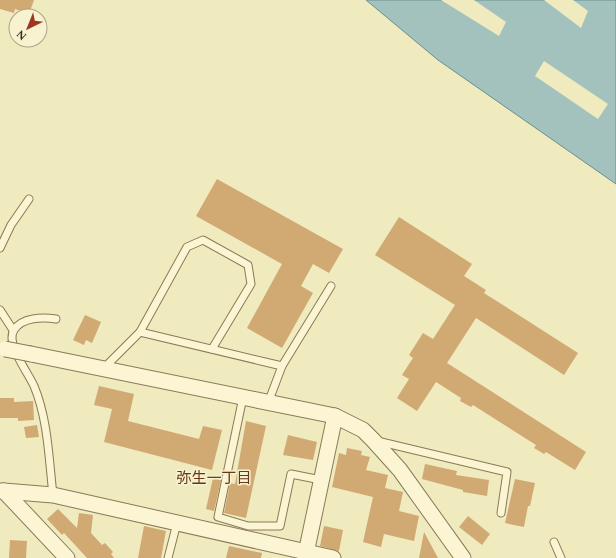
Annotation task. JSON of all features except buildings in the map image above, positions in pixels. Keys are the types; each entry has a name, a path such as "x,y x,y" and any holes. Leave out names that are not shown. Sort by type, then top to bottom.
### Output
{"street":[{"path":"3,348 335,416 363,430 373,440 400,470 463,558"},
{"path":"305,555 335,416"},
{"path":"2,491 53,495 177,523 305,555 333,558"},
{"path":"2,491 67,558"}],"lane":[{"path":"0,248 11,226 29,199"},
{"path":"103,369 140,332 186,246 203,240 248,265 251,284 212,349"},
{"path":"268,403 282,366 331,286"},
{"path":"0,310 13,330 12,338 20,362 34,386 43,417 53,495"},
{"path":"13,330 26,321 45,317 56,319"},
{"path":"140,332 282,366"},
{"path":"243,397 218,517 248,526 280,526 292,474 322,480"},
{"path":"373,440 507,472 501,513"},
{"path":"168,558 177,523"},
{"path":"554,542 561,558"}],"water":[{"path":"366,0 616,0 616,184 438,60"}],"pier":[{"path":"441,0 474,0 506,22 499,36"},
{"path":"544,0 573,0 588,11 581,28"},
{"path":"544,61 608,104 598,119 535,76"}],"district":[{"name":"弥生一丁目","path":"214,478"}]}
